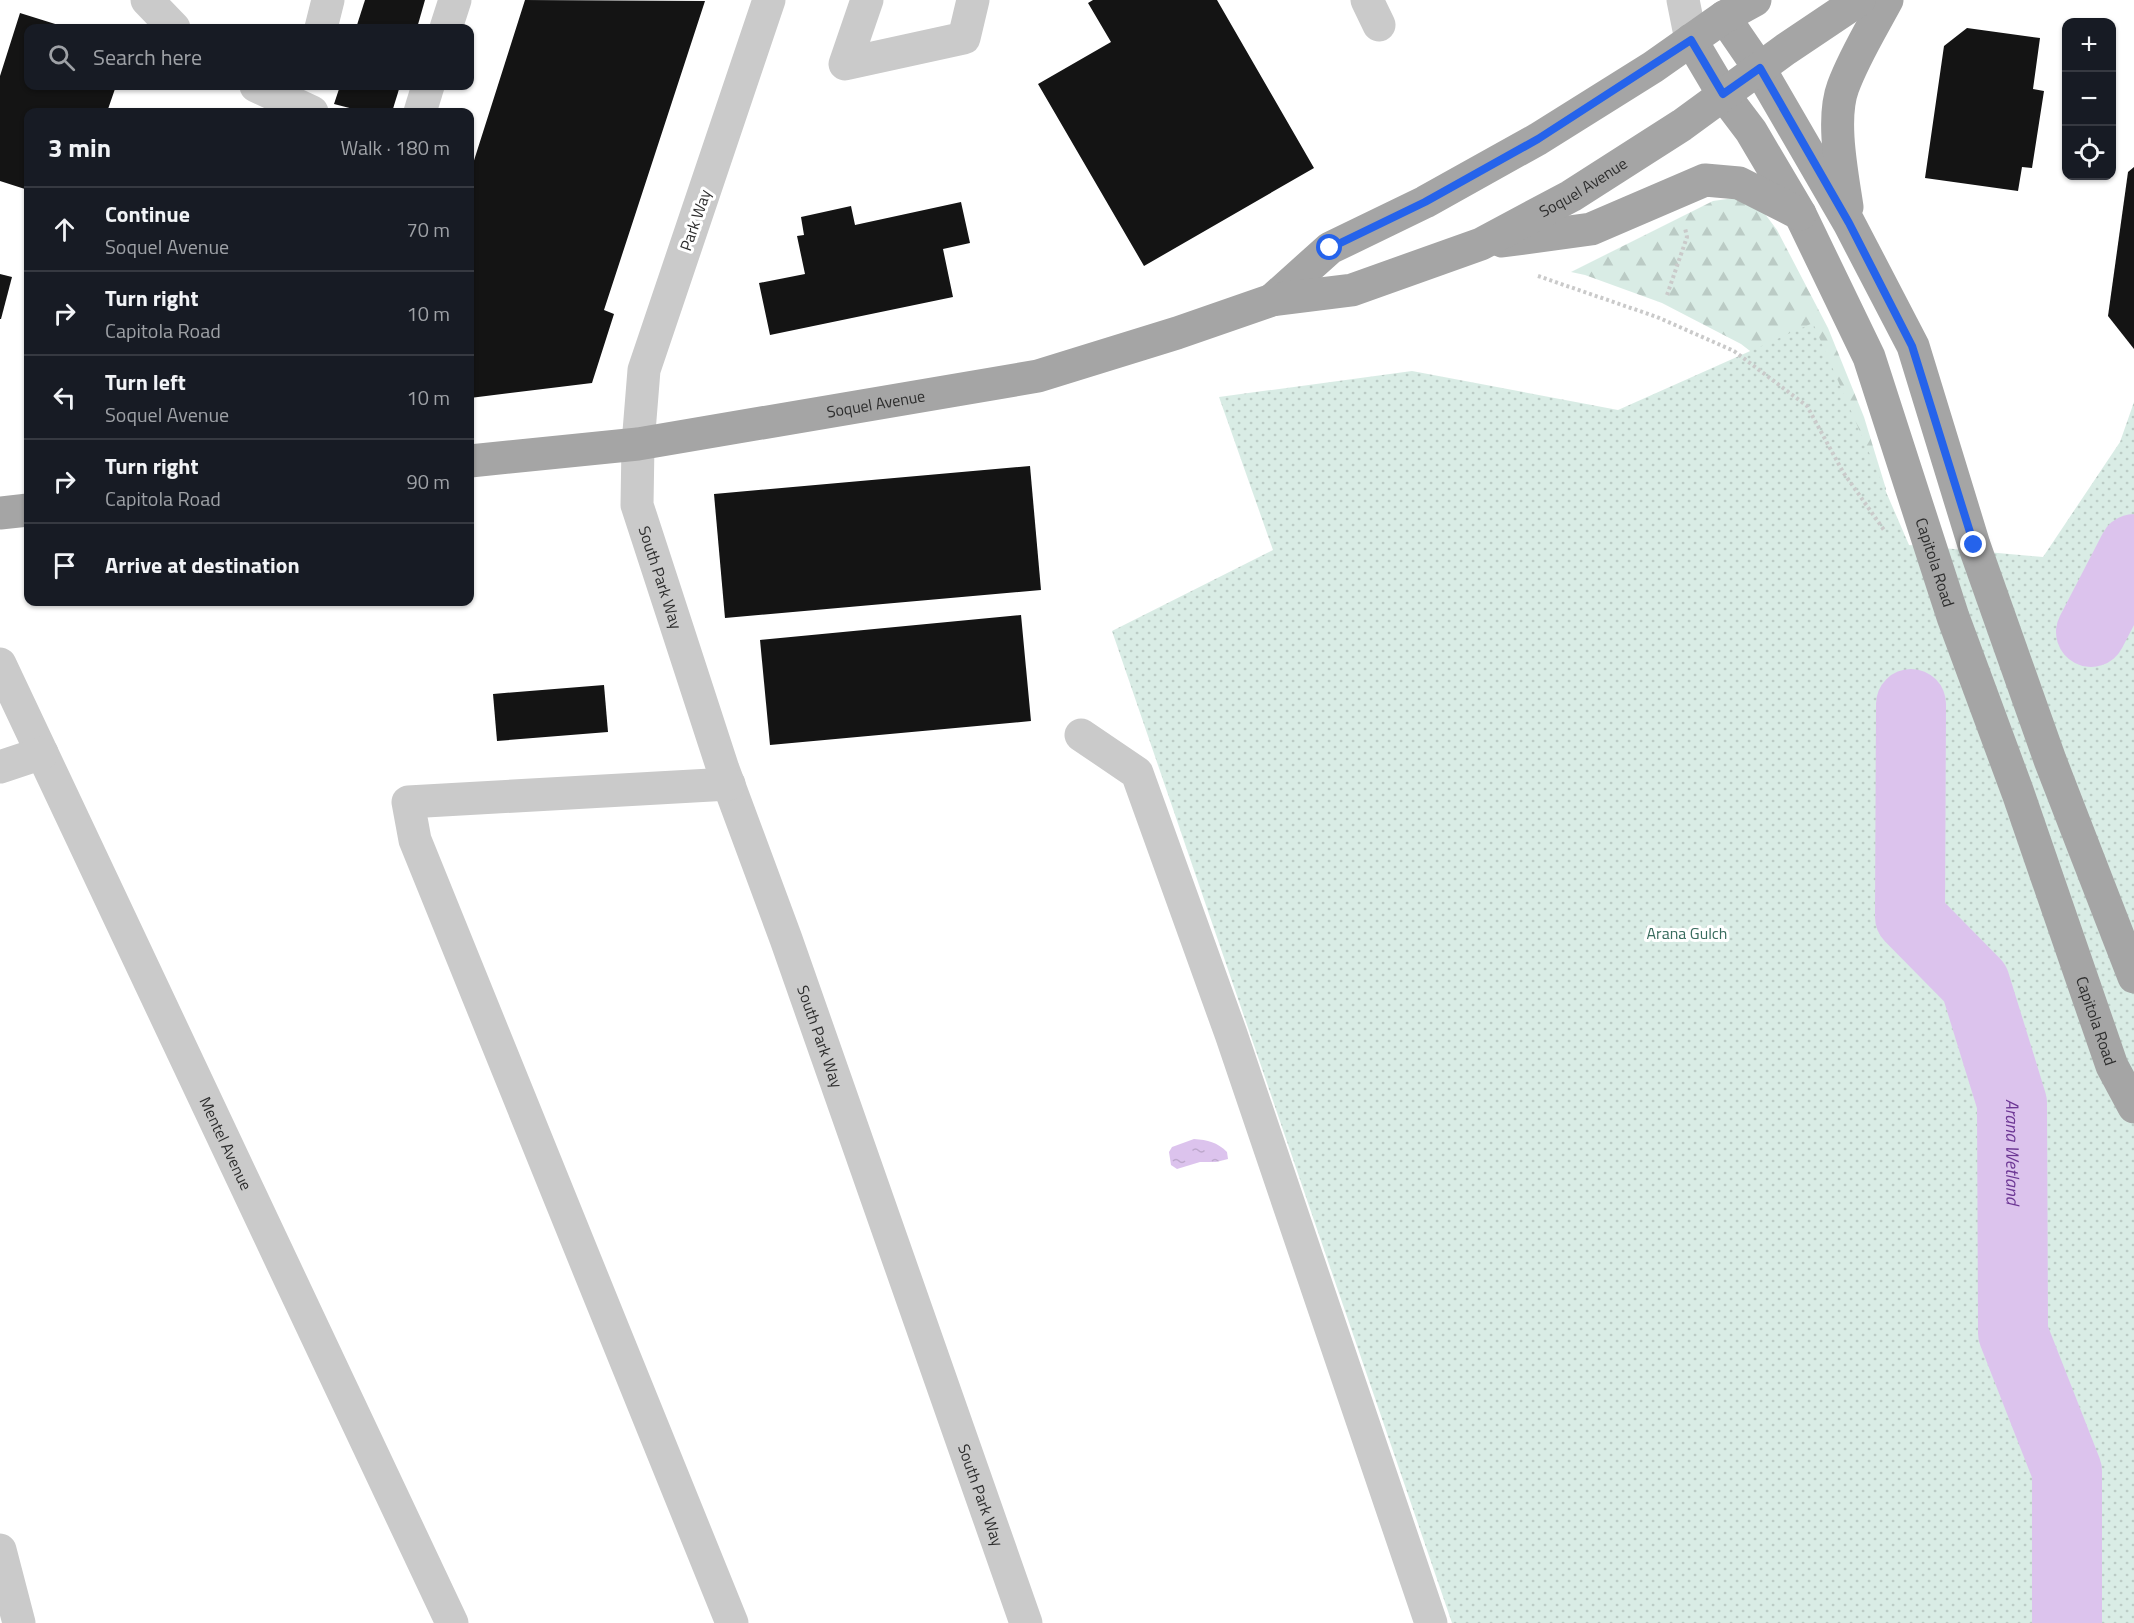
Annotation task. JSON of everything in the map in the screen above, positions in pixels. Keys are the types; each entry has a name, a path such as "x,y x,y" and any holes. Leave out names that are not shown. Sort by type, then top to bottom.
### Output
{"main road":[{"name":"Soquel Avenue","path":"1272,300 1330,248 1425,202 1538,139 1724,17 1755,0"},
{"name":"Soquel Avenue","path":"474,461 638,444 1038,376 1177,333 1272,300 1352,290 1481,244 1571,196 1682,125 1859,0"},
{"path":"1849,223 1839,153 1838,125 1842,89 1887,0"},
{"path":"1724,17 1760,68 1849,223 1912,346 1982,566 2050,760 2134,977"},
{"name":"Capitola Road","path":"1691,40 1800,214 1869,357 1953,617 2018,793 2112,1065 2134,1107"},
{"path":"1481,244 1591,229 1706,180 1739,183 1800,214"},
{"path":"0,513 24,510"}],"street":[{"path":"147,0 170,24"},
{"path":"322,24 328,0"},
{"path":"447,24 455,0"},
{"name":"Park Way","path":"638,444 644,370 769,0"},
{"path":"867,0 845,64 964,38 973,0"},
{"path":"1683,0 1691,40"},
{"path":"1694,0 1724,17"},
{"path":"269,90 306,101"},
{"path":"421,108 427,90"},
{"name":"South Park Way","path":"638,444 637,505 729,784 786,939 1026,1623"},
{"name":"Mentel Avenue","path":"0,664 452,1623"},
{"path":"1081,735 1137,773 1231,1034 1431,1623"},
{"path":"0,766 42,753"},
{"path":"729,784 408,802 415,840 732,1623"},
{"path":"0,1550 19,1623"}],"path":[{"path":"1667,295 1687,237 1683,218"},
{"path":"1529,275 1541,276 1657,317 1734,351 1807,406 1843,472 1886,533"}],"green space":[{"path":"1734,198 1759,206 1777,230 1828,328 1864,417 1886,489 1880,500 1827,410 1741,344 1662,303 1571,272 1713,201"},
{"name":"Arana Gulch","path":"1813,323 1909,545 2043,557 2120,442 2134,402 2134,1623 1452,1623 1112,631 1273,550 1219,397 1412,371 1618,410"}],"water":[{"path":"1194,1139 1220,1146 1227,1152 1228,1159 1200,1162 1177,1169 1171,1165 1169,1152 1172,1147"}],"building":[{"path":"365,0 425,0 418,24 357,24"},
{"path":"525,0 705,1 604,310 614,314 592,383 474,398 474,160"},
{"path":"1093,0 1217,0 1314,168 1144,266 1038,84 1111,42 1088,3"},
{"path":"20,13 55,24 24,24 24,90 115,90 108,108 24,108 24,189 0,181 0,76"},
{"path":"1967,28 2040,38 2033,89 2044,91 2032,168 2022,167 2018,191 1925,178 1944,46"},
{"path":"339,90 399,90 393,108 350,108 334,104"},
{"path":"2134,167 2134,349 2108,316 2128,172"},
{"path":"961,202 970,243 943,249 953,297 770,335 759,283 805,274 797,236 804,235 801,217 851,206 855,225"},
{"path":"0,274 12,277 1,319 0,319"},
{"path":"1030,466 1041,590 725,618 714,494"},
{"path":"1021,615 1031,721 770,745 760,640"},
{"path":"604,685 608,732 497,741 493,694"}],"waterway":[{"path":"2091,632 2134,549"},
{"name":"Arana Wetland","path":"1911,704 1910,917 1975,983 2012,1103 2013,1333 2067,1471 2067,1623"}],"route":[{"path":"1330,248 1425,202 1538,139 1653,67 1691,40 1723,94 1760,68 1849,223 1912,346 1974,545"}]}
